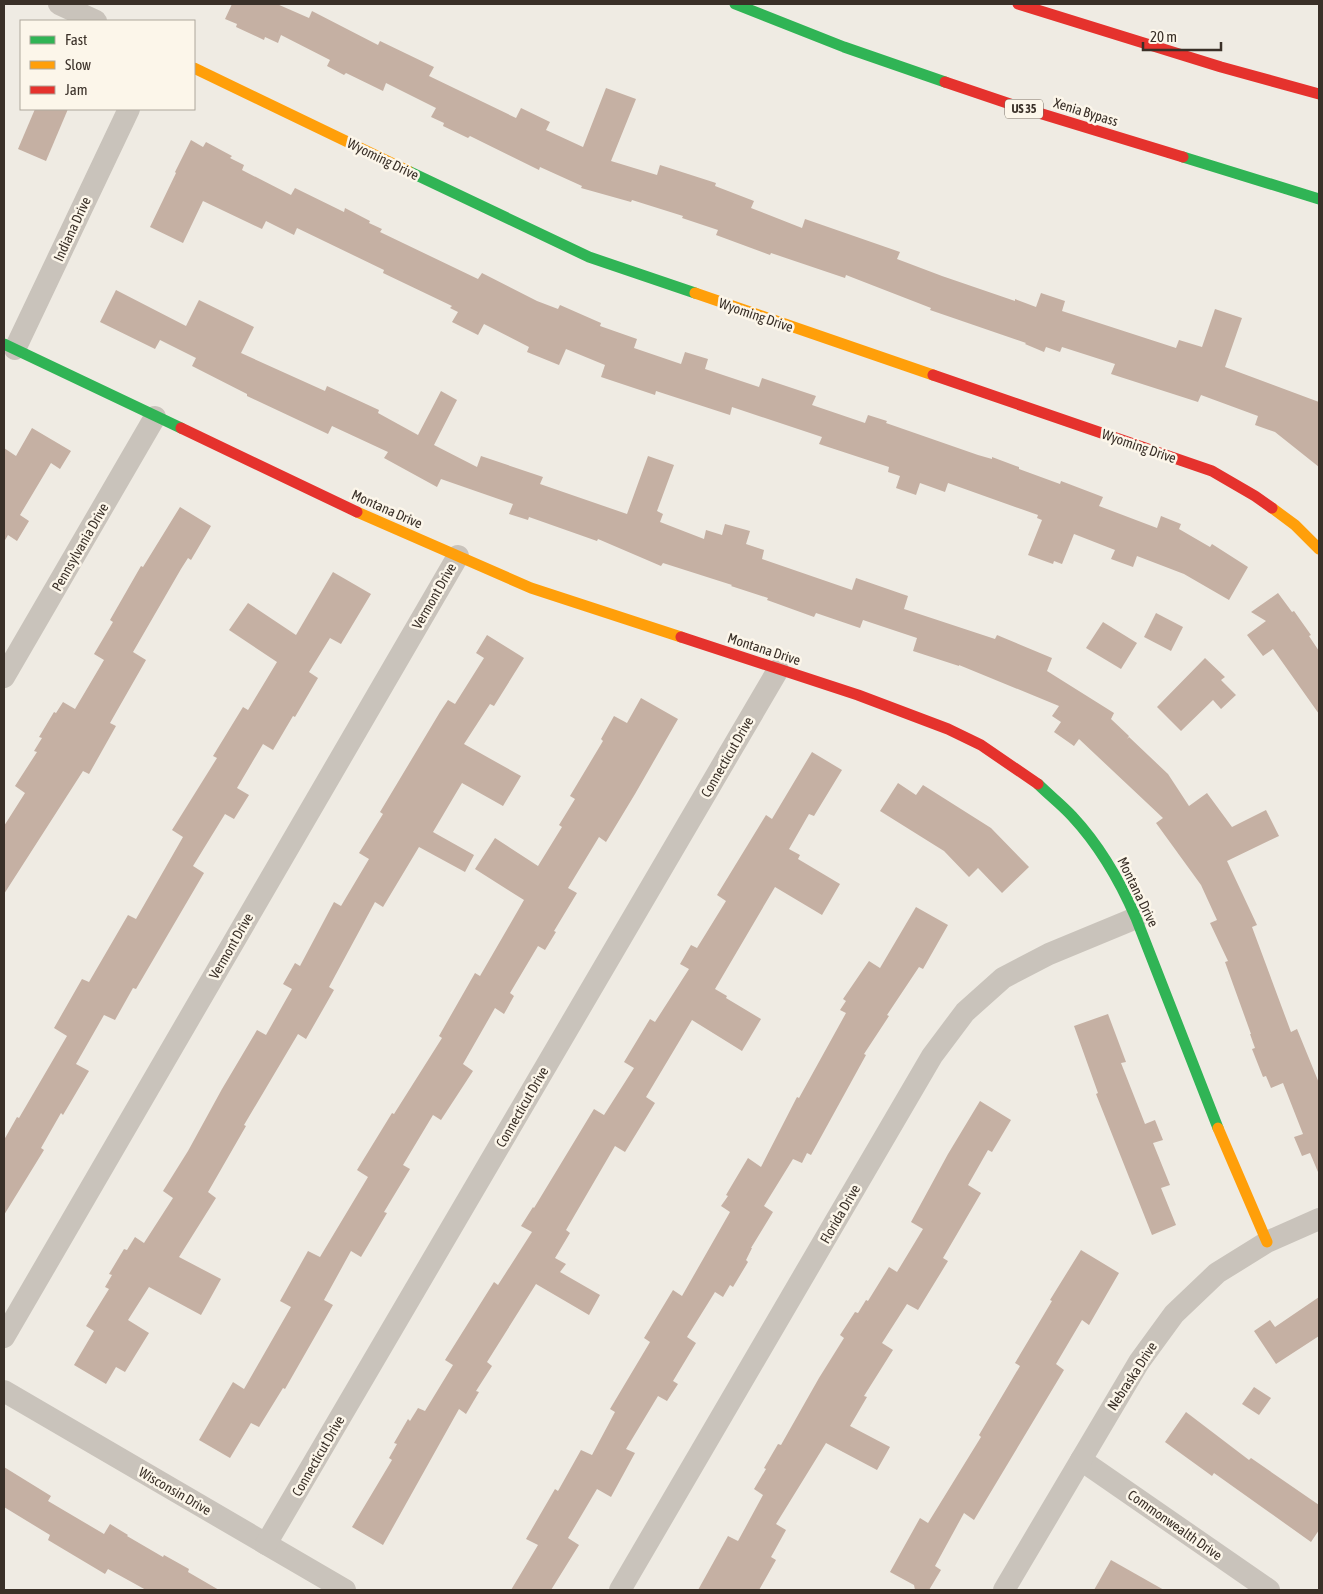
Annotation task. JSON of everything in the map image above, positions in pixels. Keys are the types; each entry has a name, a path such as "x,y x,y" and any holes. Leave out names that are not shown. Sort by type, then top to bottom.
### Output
{"main road":[{"name":"Xenia Bypass","path":"735,4 844,47 1016,106 1319,199"},
{"path":"1018,4 1221,67 1319,94"},
{"name":"Wyoming Drive","path":"195,68 589,257 1212,471 1255,496 1295,525 1319,549"},
{"name":"Montana Drive","path":"10,346 342,505 531,588 858,695 948,730 981,745 1012,764 1032,779 1072,816 1102,854 1121,884 1230,1158 1267,1242"}],"street":[{"path":"59,4 94,20"},
{"name":"Indiana Drive","path":"10,346 128,110"},
{"name":"Pennsylvania Drive","path":"4,677 155,416"},
{"name":"Vermont Drive","path":"4,1336 458,556"},
{"name":"Connecticut Drive","path":"266,1544 778,670"},
{"name":"Florida Drive","path":"620,1590 932,1056 965,1012 1004,978 1049,954 1136,918"},
{"name":"Nebraska Drive","path":"1004,1590 1139,1362 1174,1314 1217,1273 1267,1242 1319,1218"},
{"name":"Wisconsin Drive","path":"4,1391 345,1590"},
{"name":"Commonwealth Drive","path":"1081,1460 1269,1590"}],"building":[{"path":"232,4 277,4 309,18 312,11 378,45 380,41 434,67 429,76 516,118 521,108 550,122 546,130 583,147 606,88 636,99 611,161 657,175 660,165 716,183 715,186 754,201 751,208 802,228 805,219 900,252 897,259 1015,301 1015,299 1036,307 1041,293 1065,301 1062,311 1176,348 1179,340 1202,347 1215,309 1242,318 1225,367 1319,402 1319,467 1275,432 1255,425 1258,416 1201,395 1198,402 1111,374 1115,364 1062,347 1060,352 1046,347 1044,352 1026,343 930,310 931,308 846,275 845,278 771,253 770,255 716,235 718,230 682,218 683,216 632,200 631,202 581,188 582,186 540,167 539,170 470,136 468,138 443,126 444,123 431,117 436,108 386,83 383,91 327,66 330,60 281,35 278,43 265,37 264,40 236,27 237,24 225,19"},
{"path":"35,110 68,110 46,161 18,149"},
{"path":"191,140 203,147 206,142 232,156 230,158 244,165 242,170 291,195 295,188 344,212 345,208 382,229 380,232 478,279 482,273 537,301 558,309 560,305 601,323 600,326 637,339 634,348 681,364 685,352 708,359 705,369 759,387 762,378 816,396 812,405 865,423 868,415 978,455 992,459 992,457 1060,484 1061,481 1103,497 1099,506 1157,528 1161,516 1181,524 1179,529 1210,547 1212,544 1248,567 1229,600 1184,574 1137,556 1133,567 1111,559 1115,550 1074,534 1062,564 1054,561 1053,564 1028,555 1042,520 1037,518 1038,515 948,483 945,492 920,483 916,495 896,488 900,476 888,472 889,467 819,444 822,437 732,407 730,415 656,391 655,395 601,377 605,365 566,349 559,365 527,352 529,347 484,324 478,335 452,322 458,312 450,308 452,306 383,273 384,270 297,228 294,235 266,221 262,229 203,201 183,243 150,227"},
{"path":"116,290 186,326 199,300 254,327 241,353 325,391 327,386 379,410 378,413 418,435 441,391 457,400 434,445 477,467 481,456 543,477 540,484 627,514 648,456 674,465 657,511 663,514 660,522 704,539 706,530 722,535 725,524 750,531 746,544 764,550 762,559 852,590 856,578 908,596 904,609 995,639 997,635 1052,658 1047,671 1114,713 1111,719 1129,736 1127,739 1129,737 1168,774 1189,806 1207,793 1232,827 1266,810 1279,836 1227,861 1257,925 1252,927 1291,1032 1297,1029 1319,1083 1319,1172 1310,1153 1302,1156 1294,1137 1303,1134 1283,1083 1271,1088 1266,1076 1263,1077 1252,1049 1255,1048 1251,1034 1225,962 1228,961 1210,923 1217,920 1201,885 1156,823 1163,818 1079,739 1074,746 1054,732 1061,722 1052,716 1059,706 959,665 913,651 917,638 863,620 860,628 816,613 814,617 732,585 663,563 661,566 598,539 597,541 529,517 528,520 509,514 513,504 441,479 437,487 384,458 388,452 332,426 328,434 247,396 247,394 192,366 196,358 160,340 155,349 100,322"},
{"path":"32,428 71,451 60,469 51,463 20,515 29,521 17,541 8,535 4,542 4,448 16,456"},
{"path":"180,507 211,526 191,560 188,558 181,569 133,652 146,660 110,723 116,726 89,774 83,771 4,894 4,826 25,793 15,786 37,752 34,751 42,738 39,737 54,712 56,713 63,702 75,709 104,660 94,654 113,622 110,620 141,566 143,567"},
{"path":"333,572 371,594 341,644 330,638 309,672 318,678 273,750 263,744 237,788 249,795 234,819 225,814 193,866 204,873 136,989 133,988 115,1020 104,1015 76,1064 89,1071 63,1115 61,1113 41,1148 44,1150 4,1215 4,1140 67,1036 54,1028 82,979 89,982 128,915 136,919 183,837 172,830 217,758 213,756 243,707 248,710 277,662 229,630 248,603 296,635"},
{"path":"1278,593 1311,635 1309,636 1319,651 1319,714 1273,649 1263,656 1247,635 1266,621 1251,612"},
{"path":"1156,613 1183,627 1171,651 1144,637"},
{"path":"1103,622 1137,643 1121,669 1086,648"},
{"path":"487,635 524,658 494,706 490,704 464,744 521,776 503,806 462,783 433,832 474,855 465,872 419,847 383,907 375,902 329,987 334,990 306,1039 298,1034 244,1125 246,1126 208,1192 216,1198 179,1257 221,1279 201,1315 149,1287 128,1320 149,1333 125,1372 116,1367 106,1384 74,1365 94,1331 86,1326 109,1289 105,1287 112,1275 109,1274 124,1249 127,1250 135,1237 144,1243 173,1198 163,1191 257,1030 266,1035 292,989 283,984 295,963 300,966 334,902 341,906 369,859 359,853 383,814 380,812 448,700 455,704 484,658 476,653"},
{"path":"1205,658 1225,677 1221,680 1236,695 1221,709 1213,700 1181,731 1157,707"},
{"path":"641,698 678,719 606,842 599,837 568,888 577,893 545,950 538,946 510,993 514,996 504,1014 495,1008 463,1064 473,1071 441,1120 433,1115 403,1165 410,1169 384,1212 387,1213 361,1257 351,1251 324,1300 333,1305 285,1389 283,1388 259,1427 251,1423 230,1458 199,1440 233,1382 244,1389 291,1307 280,1301 308,1251 320,1257 368,1177 357,1170 442,1038 439,1036 475,973 480,976 524,900 475,869 495,838 538,866 562,827 559,825 575,799 570,796 603,741 601,739 614,716 627,723"},
{"path":"812,752 842,770 814,816 809,814 789,849 800,855 798,859 840,884 822,915 775,887 715,989 727,996 726,998 761,1019 742,1051 692,1020 646,1097 655,1103 625,1152 615,1146 566,1230 570,1233 555,1258 566,1264 560,1272 600,1295 589,1315 536,1284 487,1362 492,1366 476,1391 479,1392 466,1414 459,1409 383,1545 352,1527 392,1460 389,1458 397,1444 394,1443 408,1419 410,1421 418,1408 425,1411 453,1365 445,1360 494,1282 498,1285 532,1232 521,1226 534,1208 594,1109 604,1115 634,1068 624,1062 650,1019 655,1022 689,969 680,964 691,945 697,948 726,901 717,895 766,815 772,819"},
{"path":"898,783 916,795 923,785 991,828 1029,867 1002,893 978,868 969,877 944,851 880,811"},
{"path":"916,907 948,925 923,969 919,967 887,1015 889,1016 864,1054 866,1055 811,1155 807,1153 802,1163 793,1159 764,1206 773,1212 751,1248 746,1260 748,1262 733,1287 730,1285 723,1297 715,1292 687,1337 696,1343 673,1381 678,1384 667,1401 658,1396 626,1449 635,1453 611,1497 597,1489 568,1538 579,1545 551,1590 511,1590 538,1545 526,1539 555,1489 558,1491 581,1450 592,1455 615,1412 610,1409 650,1342 644,1338 673,1290 682,1296 730,1212 721,1206 728,1196 726,1195 748,1158 761,1167 797,1097 799,1098 846,1013 840,1010 846,1001 843,999 869,961 880,968"},
{"path":"1108,1014 1126,1062 1121,1063 1145,1124 1155,1120 1163,1140 1153,1143 1170,1185 1161,1188 1176,1225 1152,1235 1096,1094 1098,1093 1074,1026"},
{"path":"980,1101 1011,1120 992,1152 988,1150 968,1185 981,1193 943,1258 948,1261 918,1310 907,1304 882,1343 893,1350 864,1396 867,1397 850,1426 890,1447 877,1470 826,1443 776,1524 786,1530 771,1557 776,1560 759,1590 698,1590 728,1536 738,1541 763,1495 754,1489 766,1469 764,1468 778,1444 781,1445 844,1338 840,1335 855,1312 858,1313 866,1300 868,1301 889,1267 897,1272 923,1229 911,1222 948,1154"},
{"path":"1081,1250 1119,1273 1089,1325 1082,1320 1056,1364 1064,1370 974,1520 964,1513 935,1566 941,1570 929,1590 915,1590 914,1585 890,1572 920,1518 928,1523 981,1437 979,1435 1020,1366 1015,1363 1052,1301 1050,1300"},
{"path":"1319,1297 1319,1336 1276,1364 1254,1331 1270,1320 1275,1327"},
{"path":"1254,1387 1271,1398 1259,1415 1242,1404"},
{"path":"1186,1412 1249,1460 1251,1458 1319,1505 1319,1530 1311,1542 1214,1473 1212,1476 1165,1442"},
{"path":"4,1467 51,1496 48,1501 104,1534 110,1524 163,1557 164,1555 189,1569 188,1572 219,1590 146,1590 108,1569 105,1574 48,1540 50,1535 4,1507"},
{"path":"1111,1560 1164,1590 1094,1590"}],"traffic: fast":[{"path":"735,4 844,47 945,82"},
{"path":"1183,157 1319,199"},
{"path":"408,171 589,257 695,293"},
{"path":"4,344 181,428"},
{"path":"1038,784 1068,812 1092,839 1123,891 1136,918 1218,1128"}],"traffic: slow":[{"path":"195,68 408,171"},
{"path":"695,293 933,375"},
{"path":"1272,508 1295,525 1319,549"},
{"path":"357,512 531,588 681,637"},
{"path":"1218,1128 1267,1242"}],"traffic: jam":[{"path":"1018,4 1221,67 1319,94"},
{"path":"945,82 1016,106 1183,157"},
{"path":"933,375 1212,471 1272,508"},
{"path":"181,428 357,512"},
{"path":"681,637 858,695 948,729 981,745 1038,784"}]}
